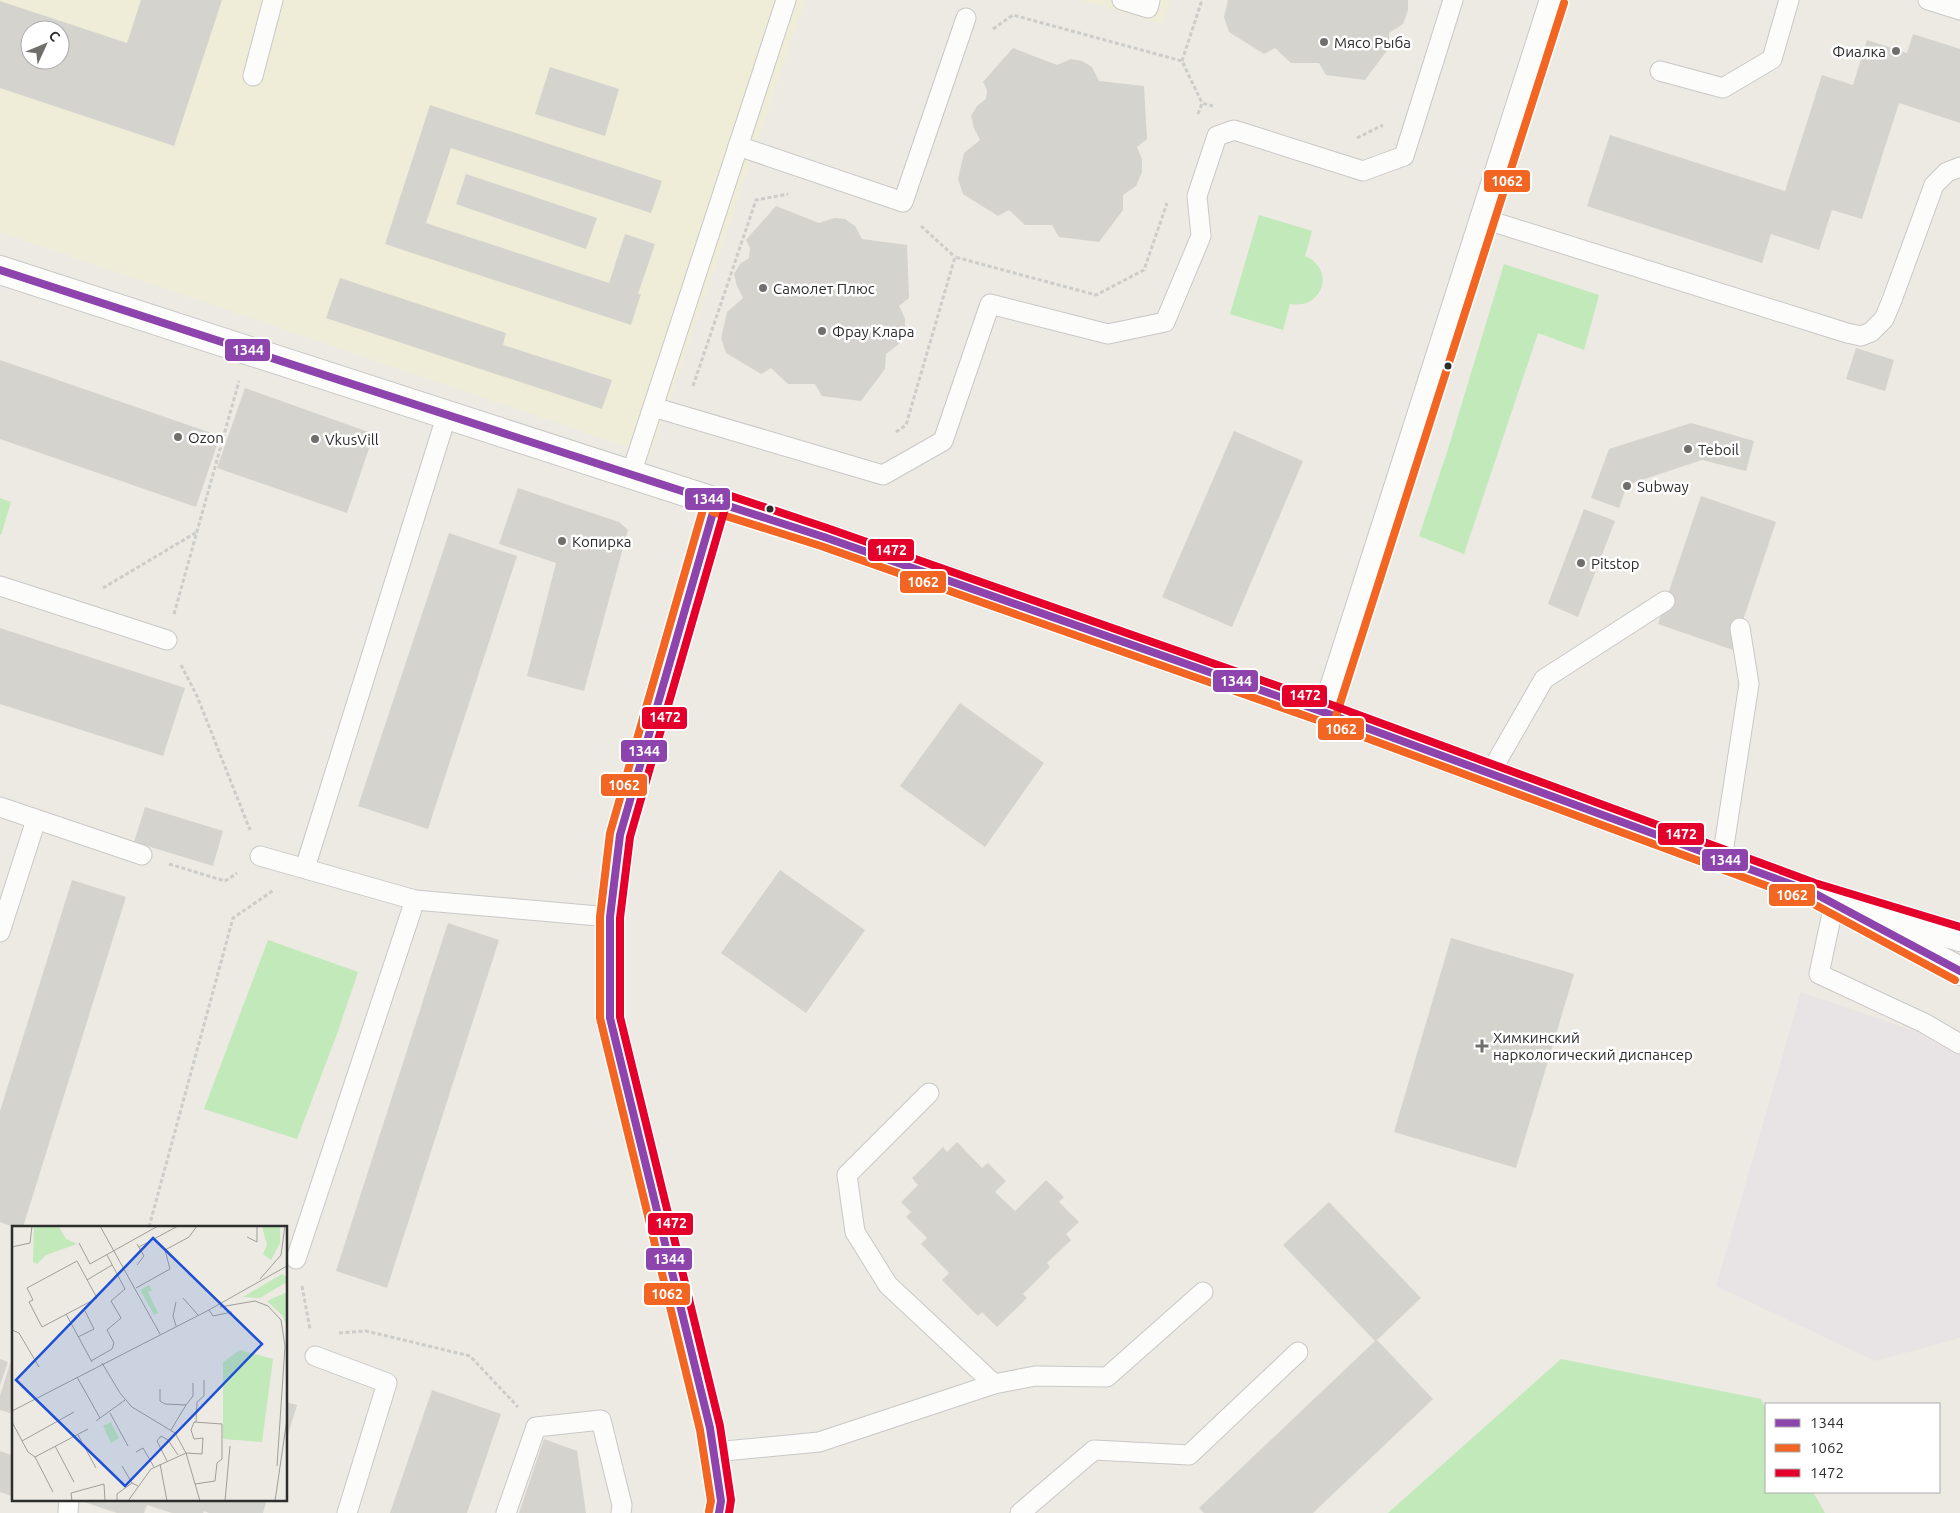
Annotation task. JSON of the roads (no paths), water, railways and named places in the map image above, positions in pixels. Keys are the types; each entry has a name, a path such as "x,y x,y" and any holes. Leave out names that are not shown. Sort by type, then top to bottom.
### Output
{"street":[{"path":"1326,713 1554,0"},
{"path":"0,270 824,537 1326,713 1823,898 1960,938"},
{"path":"716,502 620,835 610,917 610,1018 704,1402 721,1501 719,1513"},
{"path":"1823,898 1960,971"}],"lane":[{"path":"253,76 274,0"},
{"path":"631,474 786,0"},
{"path":"1122,0 1148,8 1150,0"},
{"path":"653,407 883,475 943,440 990,304 1108,334 1165,322 1201,236 1197,196 1217,136 1234,130 1363,171 1404,156 1453,0"},
{"path":"1660,70 1723,88 1772,59 1789,0"},
{"path":"1928,0 1960,10"},
{"path":"738,146 903,202 966,18"},
{"path":"1484,219 1847,334 1861,336 1871,332 1884,319 1934,185 1947,172 1960,167"},
{"path":"305,868 447,414"},
{"path":"0,586 167,640"},
{"path":"1490,773 1544,679 1665,601"},
{"path":"1722,859 1749,684 1740,628"},
{"path":"0,808 142,856"},
{"path":"0,932 36,820"},
{"path":"260,856 415,900 610,917"},
{"path":"1823,898 1819,974 1924,1023 1960,1044"},
{"path":"296,1259 415,900"},
{"path":"929,1093 847,1175 855,1232 888,1285 994,1384"},
{"path":"714,1452 819,1442 994,1384 1035,1376 1107,1377 1203,1292"},
{"path":"1020,1513 1094,1450 1189,1455 1298,1352"},
{"path":"316,1356 388,1383 348,1513"},
{"path":"506,1513 536,1427 601,1420 622,1505 621,1513"},
{"path":"68,1513 69,1500"}],"place":[{"name":"Мясо Рыба","path":"1324,42"},
{"name":"Фиалка","path":"1896,51"},
{"name":"Самолет Плюс","path":"763,288"},
{"name":"Фрау Клара","path":"822,331"},
{"name":"Ozon","path":"178,437"},
{"name":"VkusVill","path":"315,439"},
{"name":"Teboil","path":"1688,449"},
{"name":"Subway","path":"1627,486"},
{"name":"Копирка","path":"562,541"},
{"name":"Pitstop","path":"1581,563"},
{"name":"Химкинский наркологический диспансер","path":"1482,1046"}]}
